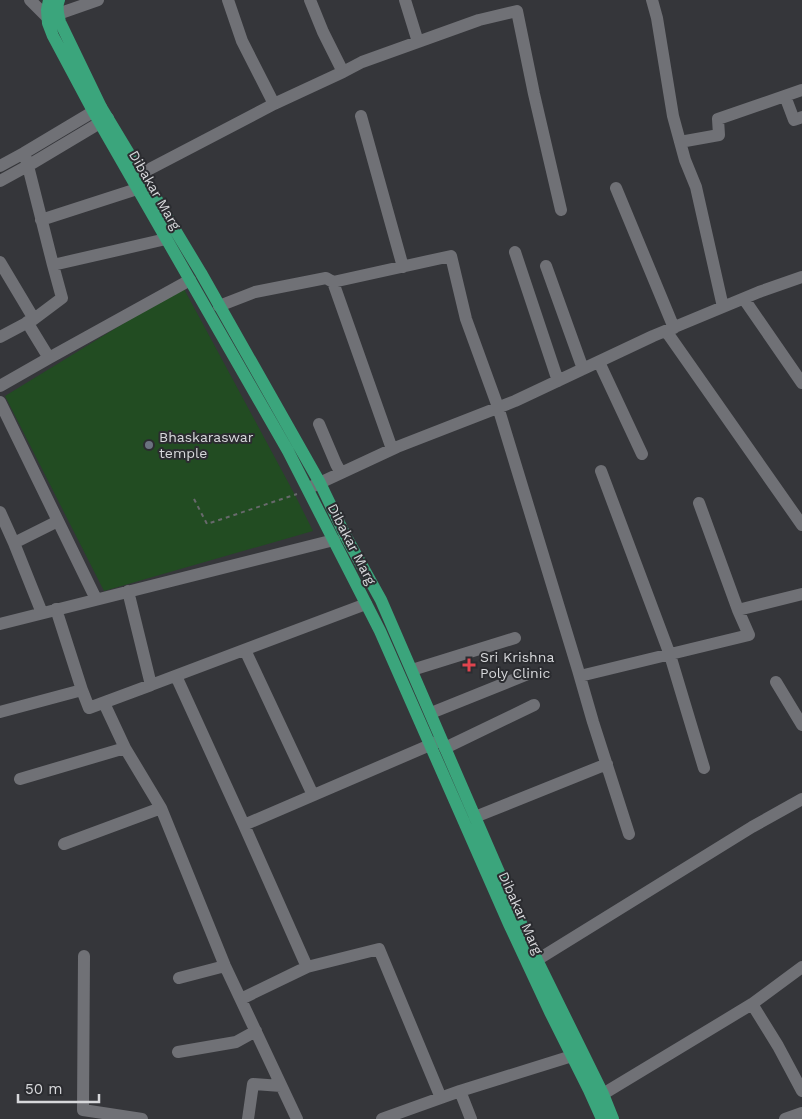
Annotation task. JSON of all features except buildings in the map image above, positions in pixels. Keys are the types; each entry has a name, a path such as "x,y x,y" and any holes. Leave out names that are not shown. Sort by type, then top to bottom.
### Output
{"main road":[{"name":"Dibakar Marg","path":"49,0 47,10 60,22 97,109 137,189 288,451 439,744 475,817 537,960 602,1094 603,1113"},
{"name":"Dibakar Marg","path":"53,16 59,0"},
{"name":"Dibakar Marg","path":"104,121 142,173 149,188 178,234 320,484 345,535 381,600 431,714 458,810 550,1012 603,1113 612,1119"}],"street":[{"path":"30,0 53,16 98,0"},
{"path":"228,0 242,41 274,104"},
{"path":"310,0 323,32 343,72"},
{"path":"404,0 418,42"},
{"path":"652,0 673,116 685,160 696,187 723,307"},
{"path":"142,173 274,104 362,62 479,20 517,11 561,210"},
{"path":"680,142 719,135 718,120 802,90"},
{"path":"785,96 794,120 802,117"},
{"path":"0,166 97,109"},
{"path":"362,116 403,267"},
{"path":"0,181 104,121"},
{"path":"0,337 30,321 62,298 52,266 24,153"},
{"path":"616,188 670,329 802,525"},
{"path":"41,220 137,189"},
{"path":"52,266 166,239"},
{"path":"515,252 558,381"},
{"path":"333,282 451,256 466,319 498,407 629,834"},
{"path":"0,262 49,358"},
{"path":"546,266 584,369"},
{"path":"307,489 392,449 558,381 670,329 759,292 802,277"},
{"path":"219,306 255,292 326,278 333,282 392,449"},
{"path":"0,386 190,280"},
{"path":"744,299 802,383"},
{"path":"599,362 642,454"},
{"path":"0,402 96,599"},
{"path":"319,424 341,473"},
{"path":"601,471 670,655 704,768"},
{"path":"580,676 749,635 699,503"},
{"path":"0,512 42,613"},
{"path":"14,543 58,521"},
{"path":"0,624 334,540"},
{"path":"128,591 150,685"},
{"path":"738,610 802,594"},
{"path":"56,609 88,708 366,604"},
{"path":"412,670 515,638"},
{"path":"245,650 313,795"},
{"path":"431,714 528,674"},
{"path":"176,676 307,967"},
{"path":"776,682 802,726"},
{"path":"0,712 82,690"},
{"path":"104,702 125,748 161,808 226,966 297,1119"},
{"path":"244,825 534,705"},
{"path":"20,779 125,748"},
{"path":"475,817 607,764"},
{"path":"537,960 752,827 802,799"},
{"path":"64,844 161,808"},
{"path":"241,998 307,967 379,949 441,1098"},
{"path":"84,956 83,1110 142,1119"},
{"path":"179,978 226,966"},
{"path":"602,1094 752,1004 802,967"},
{"path":"752,1004 778,1046 802,1091"},
{"path":"178,1052 236,1042 256,1031"},
{"path":"382,1119 460,1091 572,1056"},
{"path":"248,1119 253,1084 281,1086"},
{"path":"460,1091 471,1119"},
{"path":"785,1119 802,1113"}],"path":[{"path":"194,499 207,524 307,489"}],"green space":[{"name":"Bhaskaraswar temple","path":"183,287 313,531 104,591 5,396"}],"place":[{"name":"Bhaskaraswar temple","path":"149,445"},
{"name":"Sri Krishna Poly Clinic","path":"469,665"}]}
